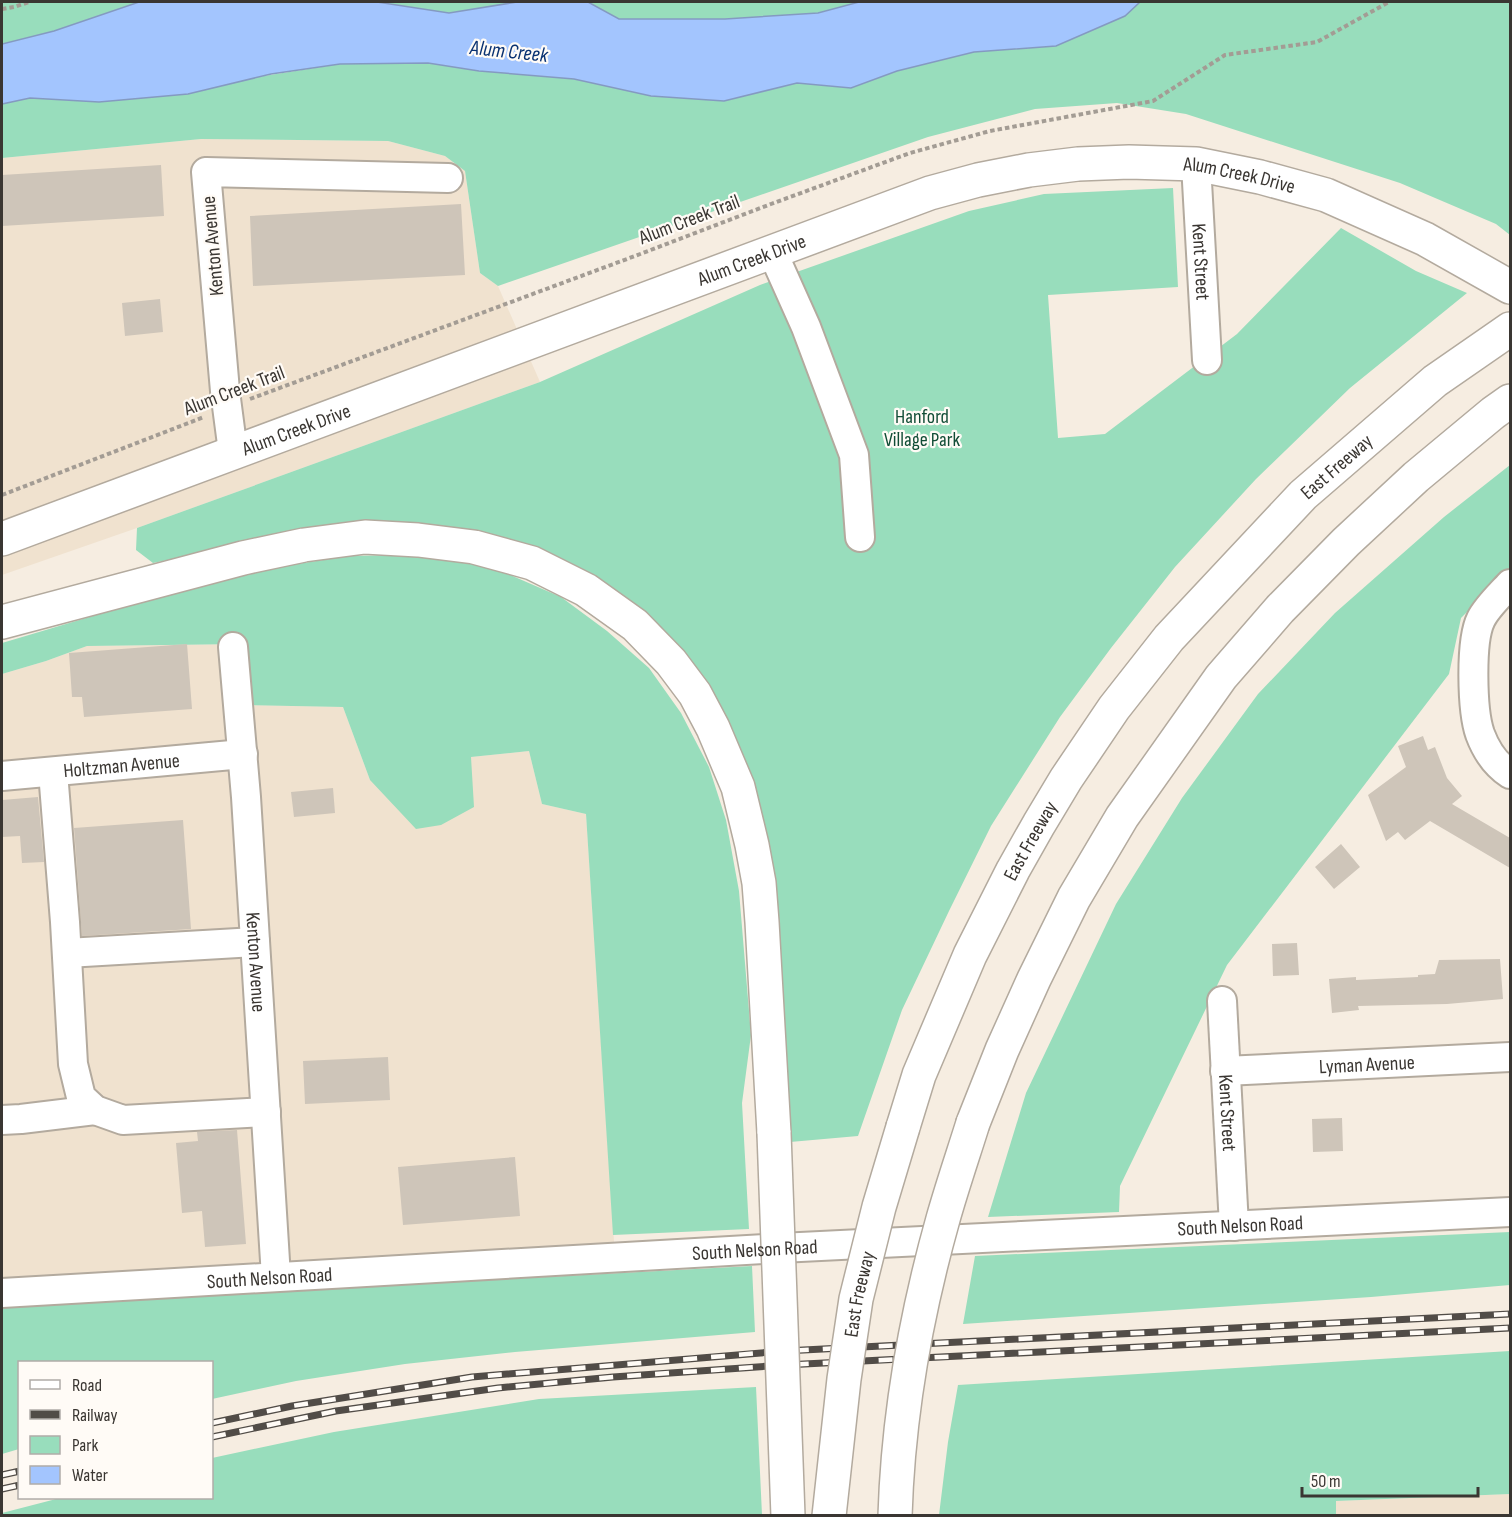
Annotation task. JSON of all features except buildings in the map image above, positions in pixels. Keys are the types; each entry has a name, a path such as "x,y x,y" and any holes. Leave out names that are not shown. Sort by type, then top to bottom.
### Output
{"main road":[{"name":"Alum Creek Drive","path":"2,539 930,192 1029,170 1078,164 1129,162 1196,164 1260,177 1326,195 1425,239 1510,287"},
{"name":"East Freeway","path":"829,1515 844,1379 856,1299 879,1207 903,1127 919,1075 975,944 1039,824 1114,708 1169,638 1303,495 1435,381 1510,329"},
{"path":"895,1515 897,1467 904,1405 914,1346 943,1220 973,1124 1011,1030 1074,898 1122,817 1221,677 1280,609 1346,542 1416,477 1502,407"},
{"path":"2,622 243,558 304,545 365,537 418,540 474,547 532,563 586,590 635,625 671,662 695,694 713,728 738,787 759,883 774,1133 788,1515"}],"street":[{"name":"Kent Street","path":"1196,164 1207,360"},
{"name":"Kenton Avenue","path":"233,452 206,172 448,178"},
{"path":"772,251 806,327 854,455 860,537"},
{"path":"1510,584 1480,620 1473,651 1475,713 1480,734 1490,754 1510,774"},
{"name":"Kenton Avenue","path":"233,647 243,754 276,1277"},
{"name":"Holtzman Avenue","path":"2,776 243,754"},
{"path":"53,772 74,1064 81,1097 95,1110 123,1120 266,1112"},
{"path":"67,953 255,942"},
{"name":"Kent Street","path":"1222,1001 1234,1226"},
{"name":"Lyman Avenue","path":"1225,1071 1510,1057"},
{"path":"2,1120 95,1110"},
{"name":"South Nelson Road","path":"2,1293 780,1248 1510,1212"}],"path":[{"path":"2,9 29,2"},
{"name":"Alum Creek Trail","path":"2,495 227,408 910,153 990,131 1153,101 1225,55 1317,42 1389,2"}],"shaded area":[{"path":"201,139 388,141 445,156 465,171 480,273 498,286 540,382 2,575 2,158"},
{"path":"244,644 248,705 343,707 370,780 471,757 529,751 542,804 586,814 616,1272 2,1306 2,674 87,646"},
{"path":"1510,1494 1510,1515 1336,1515 1336,1501"}],"green space":[{"path":"2,2 139,2 54,31 2,44"},
{"path":"377,2 517,2 449,13"},
{"path":"588,2 859,2 819,13 725,19 619,19"},
{"path":"1140,2 1510,2 1510,235 1496,224 1400,183 1186,114 1117,103 1035,109 928,137 498,286 480,273 465,171 445,156 388,141 201,139 2,158 2,104 30,98 99,102 340,64 428,63 479,71 574,79 651,96 724,101 797,83 851,88 897,71 974,52 1056,46 1125,16"},
{"name":"Hanford Village Park","path":"1173,188 1178,287 1048,295 1058,438 1105,434 1237,334 1341,228 1416,271 1467,293 1350,388 1256,479 1175,567 1060,717 991,826 949,911 902,1010 858,1136 790,1142 732,733 553,556 289,535 153,563 136,550 137,528 540,382 760,285 969,211 1044,194"},
{"path":"1510,465 1510,569 1461,618 1449,674 1227,965 1120,1186 1119,1212 988,1217 1026,1093 1116,904 1182,798 1258,694 1335,613 1444,517"},
{"path":"396,555 457,560 499,570 561,597 607,631 649,668 681,713 709,767 726,820 739,891 751,1035 742,1103 749,1229 613,1235 586,814 542,804 529,751 471,757 474,807 441,825 416,829 370,780 343,707 248,705 244,644 87,646 2,674 2,643 187,588 284,566 349,556"},
{"path":"1510,1232 1510,1285 1371,1297 963,1324 975,1256"},
{"path":"752,1266 755,1332 515,1352 405,1364 296,1381 213,1399 213,1361 18,1361 18,1449 2,1454 2,1306"},
{"path":"1510,1351 1510,1494 1336,1501 1336,1516 939,1515 958,1385"},
{"path":"756,1387 762,1515 2,1515 2,1513 56,1499 213,1499 213,1458 334,1432 539,1399"}],"water":[{"name":"Alum Creek","path":"139,2 377,2 449,13 517,2 588,2 619,19 725,19 818,13 859,2 1140,2 1125,16 1056,46 974,52 897,71 851,88 797,83 724,101 651,96 574,79 479,71 428,63 340,64 271,74 188,94 99,102 30,98 2,104 2,44 54,31"}],"railway":[{"path":"213,1423 292,1406 472,1377 784,1351 1510,1314"},
{"path":"213,1437 336,1411 498,1388 613,1377 785,1365 1510,1328"},
{"path":"2,1475 18,1471"},
{"path":"2,1489 18,1485"}]}
